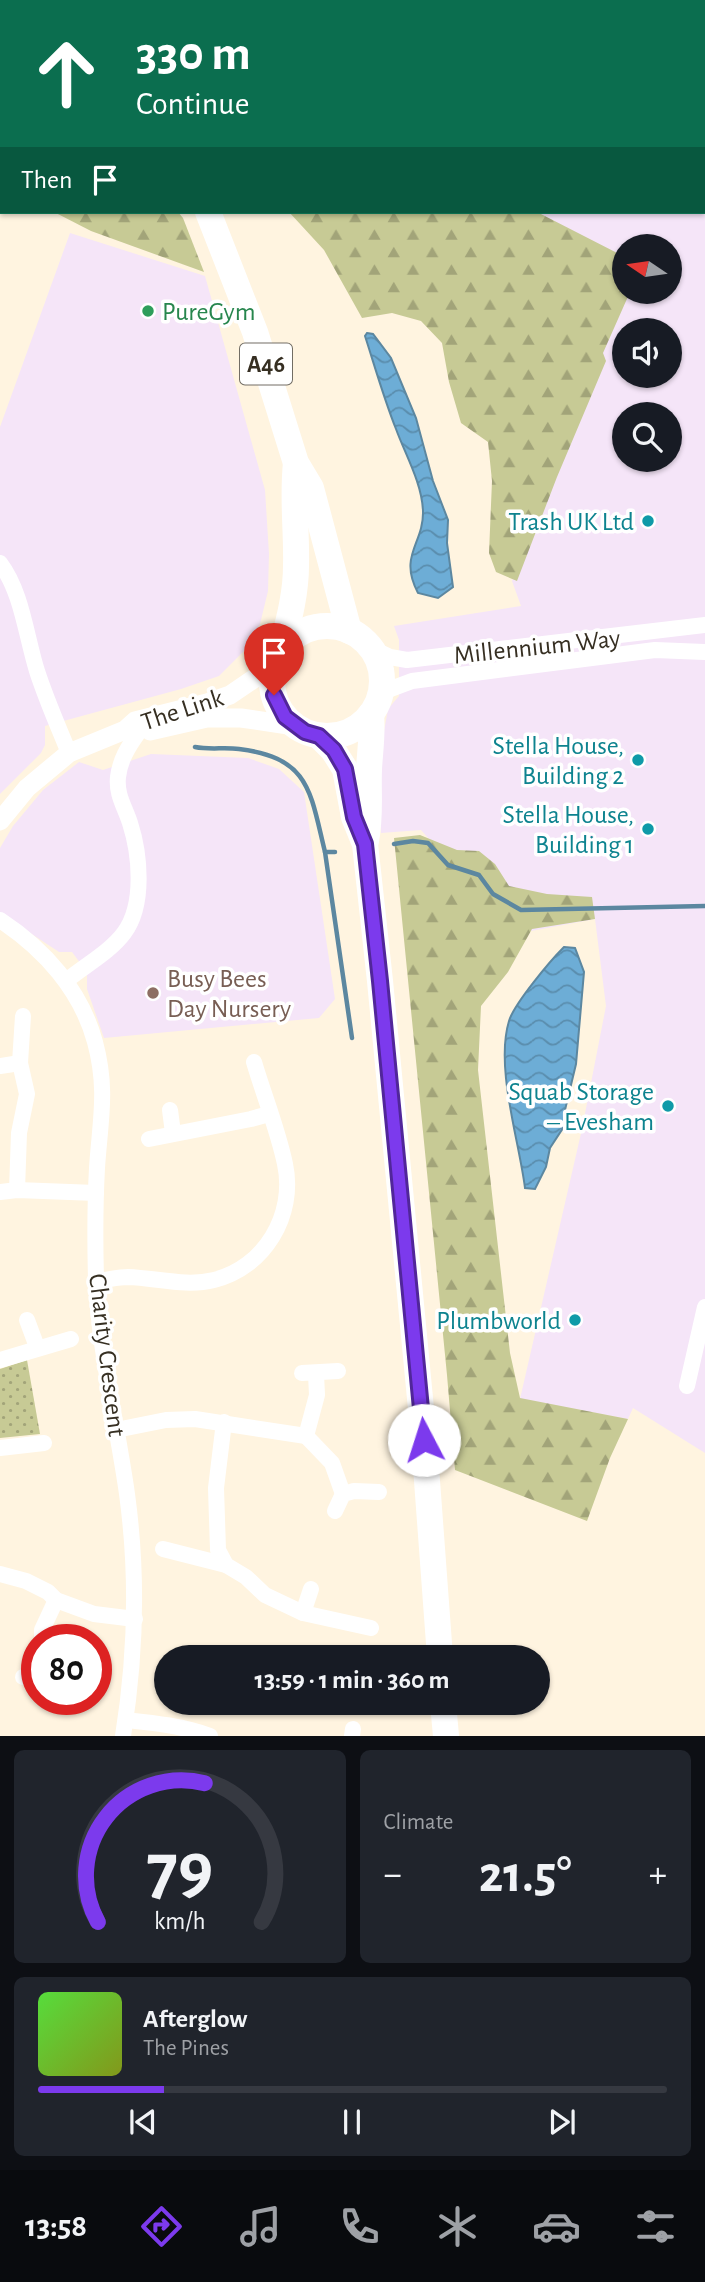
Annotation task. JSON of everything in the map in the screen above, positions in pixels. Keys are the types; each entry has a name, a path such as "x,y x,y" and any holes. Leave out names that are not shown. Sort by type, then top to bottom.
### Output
{"highway":[{"name":"A46","path":"209,214 255,332 296,463 311,488 349,631"},
{"name":"A46","path":"278,658 292,607 296,570 293,489 296,463"},
{"path":"365,844 370,817 369,770 376,703 382,677 371,648 363,640 349,631 322,626 306,630 293,639 278,658 272,678 274,695 285,717 334,750 345,769 354,817 365,844 422,1427 439,1645"},
{"path":"307,731 344,733 359,725 376,703"},
{"path":"444,1715 446,1736"}],"street":[{"path":"0,563 15,592 48,704 69,753"},
{"name":"Millennium Way","path":"371,648 390,657 407,660 705,625"},
{"name":"Millennium Way","path":"376,703 412,681 655,650 705,652"},
{"name":"The Link","path":"131,732 135,721 230,695 278,658"},
{"name":"The Link","path":"0,821 27,788 69,753 131,732 207,718 241,718 307,731"},
{"path":"66,981 125,932 139,892 136,851 130,821 121,802 118,775 131,732"},
{"name":"Charity Crescent","path":"0,920 44,954 66,981 90,1028 103,1077 104,1100 96,1193 96,1281 101,1335 127,1495 134,1559 135,1619 125,1728"},
{"path":"17,1190 19,1133 27,1094 20,1063 23,1016"},
{"path":"96,1281 127,1277 192,1283 214,1280 240,1270 261,1253 273,1238 281,1222 286,1196 286,1167 254,1062"},
{"path":"0,1066 20,1063"},
{"path":"170,1110 173,1133"},
{"path":"149,1139 269,1114"},
{"path":"0,1192 17,1190 96,1193"},
{"path":"687,1386 705,1307"},
{"path":"27,1320 37,1348"},
{"path":"0,1360 71,1339"},
{"path":"306,1436 317,1395 309,1373 338,1371"},
{"path":"116,1430 166,1420 195,1419 306,1436 332,1463 343,1494 335,1511"},
{"path":"224,1422 216,1488 218,1550 226,1566"},
{"path":"0,1448 44,1443"},
{"path":"343,1494 354,1491 379,1492"},
{"path":"163,1549 226,1566 246,1577 265,1595 303,1613 371,1628"},
{"path":"0,1574 26,1581 48,1592 56,1600 94,1614 135,1619"},
{"path":"303,1613 311,1589"},
{"path":"45,1624 56,1600"},
{"path":"125,1728 164,1725 210,1736"}],"shaded area":[{"path":"536,214 705,214 705,1453 633,1408 628,1419 520,1399 582,1129 606,1006 595,919 531,931 501,920 421,830 381,833 378,765 388,709 399,696 399,640 394,626 521,606 512,581 617,304 682,304 682,234 612,234 612,253"},
{"path":"70,233 205,276 265,490 268,591 260,624 244,651 219,676 45,726 45,745 41,753 0,794 0,427"},
{"path":"151,754 248,758 279,769 304,792 335,999 319,1018 104,1038 87,989 87,972 72,952 59,952 0,913 0,848 13,826 43,790 79,762 103,770"}],"green space":[{"path":"58,214 180,214 204,272 91,231"},
{"path":"291,214 541,214 612,250 612,304 625,304 618,318 612,318 612,333 603,353 606,361 517,581 496,572 489,553 492,481 488,442 461,423 449,382 442,343 421,321 392,313 362,318 324,250"},
{"path":"420,835 457,850 479,851 495,864 509,886 547,894 592,897 595,919 532,929 508,972 481,1006 478,1070 510,1353 520,1398 628,1419 610,1458 587,1521 455,1470 394,838"},
{"path":"27,1360 40,1434 0,1438 0,1369"}],"water":[{"path":"367,333 373,334 391,358 416,418 433,481 448,520 447,543 453,587 438,598 418,593 410,569 422,522 422,500 384,395 365,336"},
{"path":"564,947 575,948 584,972 576,1064 565,1110 567,1122 550,1148 546,1167 535,1189 525,1188 509,1104 505,1039 509,1021 518,1004"}],"waterway":[{"path":"195,747 239,749 262,754 280,760 293,769 310,795 325,852 335,852"},
{"path":"394,844 413,841 428,843 448,865 479,875 493,894 521,910 705,906"},
{"path":"325,852 352,1038"}],"place":[{"name":"PureGym","path":"148,311"},
{"name":"Trash UK Ltd","path":"648,521"},
{"name":"Stella House, Building 2","path":"638,760"},
{"name":"Stella House, Building 1","path":"648,829"},
{"name":"Busy Bees Day Nursery","path":"153,993"},
{"name":"Squab Storage – Evesham","path":"668,1106"},
{"name":"Plumbworld","path":"575,1320"}],"route":[{"path":"274,695 285,717 305,732 319,736 334,750 345,769 354,817 365,844 424,1440"}]}
